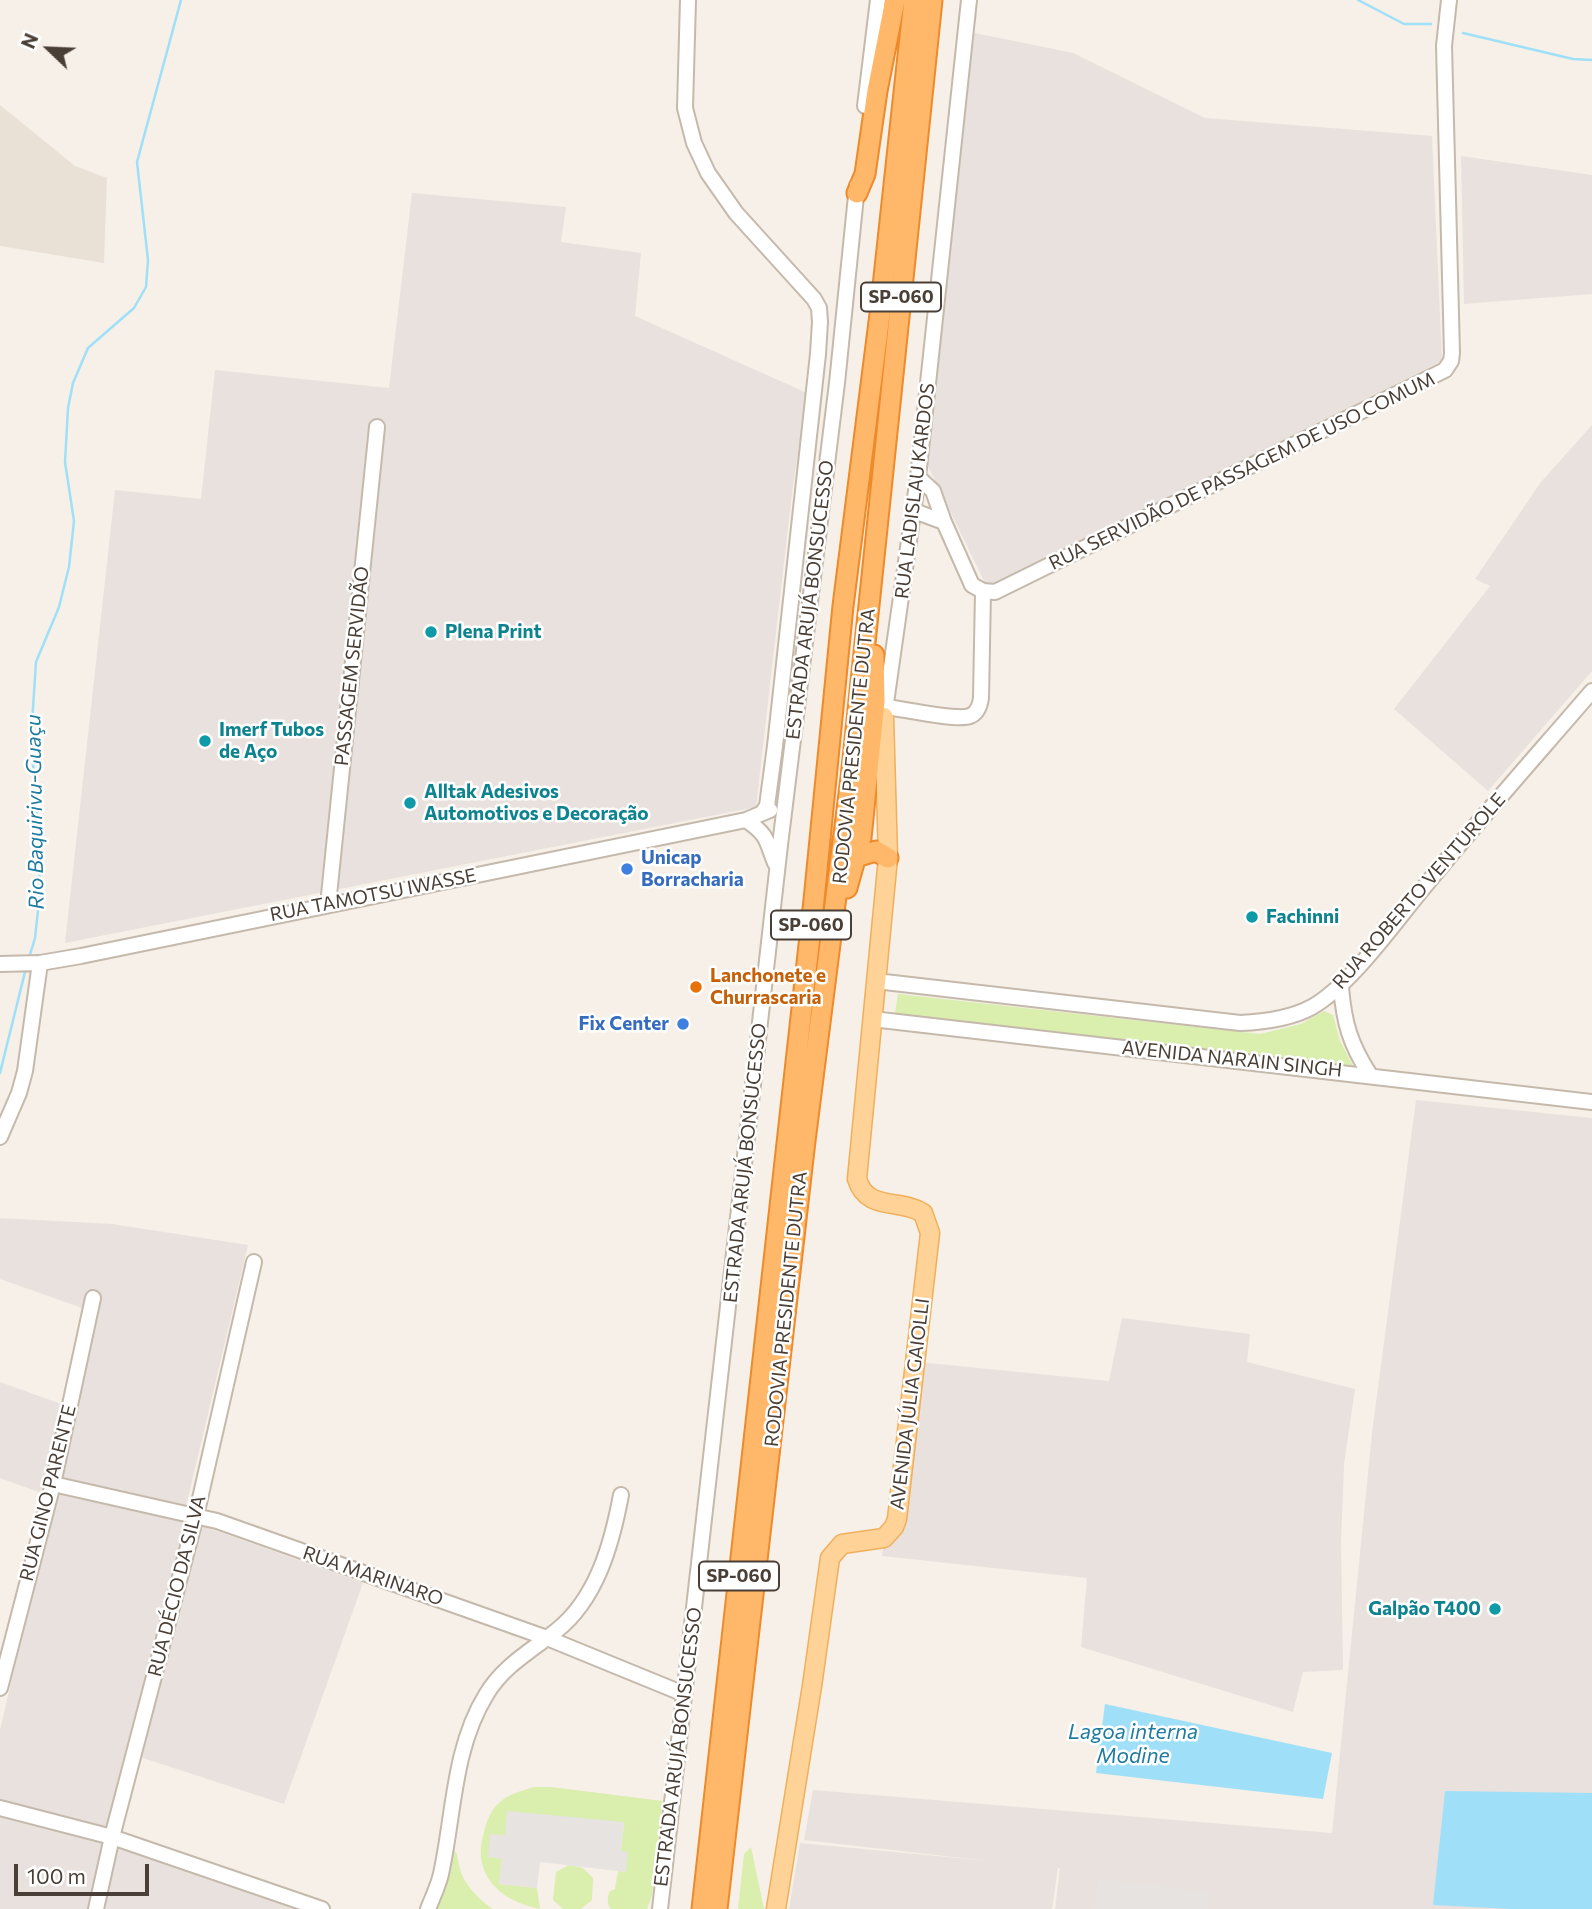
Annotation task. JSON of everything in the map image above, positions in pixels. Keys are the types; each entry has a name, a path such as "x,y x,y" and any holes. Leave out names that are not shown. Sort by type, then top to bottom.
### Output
{"highway":[{"path":"857,193 865,174 877,91 895,0"},
{"name":"RODOVIA PRESIDENTE DUTRA","path":"702,1909 814,900 843,606 880,314 914,0"},
{"name":"RODOVIA PRESIDENTE DUTRA","path":"717,1909 805,1141 832,943 932,0"},
{"path":"832,943 840,923 861,838 875,701 871,594"},
{"path":"875,677 885,712"},
{"path":"856,857 876,850 888,858"}],"main road":[{"path":"876,981 888,858 886,836 874,823 878,752 885,712"},
{"name":"AVENIDA JÚLIA GAIOLLI","path":"776,1909 830,1558 842,1544 884,1538 897,1519 930,1233 923,1213 907,1205 870,1198 857,1179 876,981"}],"street":[{"path":"688,0 685,108 694,143 708,173 728,202 808,290 819,308 818,355 776,732 767,806 762,813"},
{"name":"ESTRADA ARUJÁ BONSUCESSO","path":"660,1909 878,0"},
{"name":"RUA LADISLAU KARDOS","path":"885,712 914,512 970,0"},
{"name":"RUA SERVIDÃO DE PASSAGEM DE USO COMUM","path":"983,592 999,590 1445,370 1451,361 1452,353 1444,46 1450,0"},
{"name":"PASSAGEM SERVIDÃO","path":"328,905 377,427"},
{"path":"885,712 960,717 973,715 981,698 983,592 975,588 969,580 933,491 918,477"},
{"path":"914,512 944,523"},
{"name":"RUA ROBERTO VENTUROLE","path":"876,981 1240,1023 1260,1023 1287,1017 1312,1007 1341,986 1592,691"},
{"name":"RUA TAMOTSU IWASSE","path":"0,964 39,963 746,820 770,810 788,794"},
{"path":"746,820 758,828 770,843 778,867"},
{"path":"0,1137 19,1093 25,1071 39,963"},
{"path":"1341,986 1348,1034 1370,1075"},
{"name":"AVENIDA NARAIN SINGH","path":"872,1018 1592,1102"},
{"name":"RUA DÉCIO DA SILVA","path":"96,1909 196,1516 254,1262"},
{"name":"RUA GINO PARENTE","path":"0,1688 53,1484 93,1298"},
{"name":"RUA MARINARO","path":"53,1484 217,1521 547,1638 684,1695"},
{"path":"428,1909 442,1872 461,1757 475,1716 486,1694 503,1672 558,1630 576,1611 610,1547 621,1495"},
{"path":"0,1808 112,1838 323,1909"}],"shaded area":[{"path":"970,32 1073,53 1205,118 1432,136 1442,361 987,587 924,458"},
{"path":"0,105 75,166 107,178 104,263 0,246"},
{"path":"1461,156 1592,175 1592,294 1464,304"},
{"path":"412,193 566,207 561,242 641,253 635,316 807,393 792,493 756,807 65,943 115,490 201,499 215,370 389,388"},
{"path":"1592,425 1592,671 1488,791 1394,709 1490,586 1475,579 1541,482"},
{"path":"1416,1100 1592,1118 1592,1909 1055,1909 1058,1868 1052,1909 789,1909 800,1843 989,1861 804,1840 813,1790 1332,1833 1372,1433"},
{"path":"0,1218 112,1224 248,1245 183,1519 363,1583 284,1804 137,1756 116,1844 301,1909 0,1909 0,1730 31,1597 85,1309 0,1279"},
{"path":"1122,1318 1250,1334 1247,1362 1355,1389 1344,1464 1341,1543 1343,1670 1303,1672 1293,1712 1081,1647 1087,1578 882,1556 884,1542 895,1530 918,1362 1109,1381"},
{"path":"0,1382 64,1405 44,1494 0,1478"},
{"path":"507,1811 624,1822 621,1851 628,1852 626,1872 540,1862 537,1888 499,1884 502,1859 488,1857 490,1834 505,1835"},
{"path":"1098,1878 1211,1893 1208,1909 1094,1909"}],"green space":[{"path":"898,994 1260,1034 1301,1024 1324,1011 1333,1015 1340,1041 1353,1066 895,1013"},
{"path":"534,1787 663,1801 652,1896 647,1909 611,1909 608,1905 609,1892 615,1889 618,1871 625,1872 621,1851 624,1823 505,1836 499,1884 537,1888 540,1909 513,1900 492,1884 482,1861 481,1848 488,1820 503,1800"},
{"path":"751,1847 764,1909 738,1909 744,1854"},
{"path":"452,1848 469,1886 493,1909 433,1909"},
{"path":"569,1865 583,1868 593,1878 592,1900 581,1909 563,1909 553,1900 556,1872"}],"water":[{"name":"Lagoa interna Modine","path":"1105,1704 1332,1753 1323,1799 1096,1773"},
{"path":"1445,1791 1592,1793 1592,1909 1433,1905"}],"waterway":[{"name":"Rio Baquirivu-Guaçu","path":"29,958 35,938 40,892 31,738 36,662 59,607 69,567 74,521 65,462 68,408 73,383 88,348 134,308 146,287 148,260 137,162 181,0"},
{"path":"1358,0 1404,24 1431,24"},
{"path":"1463,33 1573,59 1592,60"},
{"name":"Rio Baquirivu-Guaçu","path":"0,1073 26,968"}],"place":[{"name":"Plena Print","path":"431,632"},
{"name":"Imerf Tubos de Aço","path":"205,741"},
{"name":"Alltak Adesivos Automotivos e Decoração","path":"410,803"},
{"name":"Unicap Borracharia","path":"627,869"},
{"name":"Fachinni","path":"1252,917"},
{"name":"Lanchonete e Churrascaria","path":"696,987"},
{"name":"Fix Center","path":"683,1024"},
{"name":"Galpão T400","path":"1495,1609"}]}
